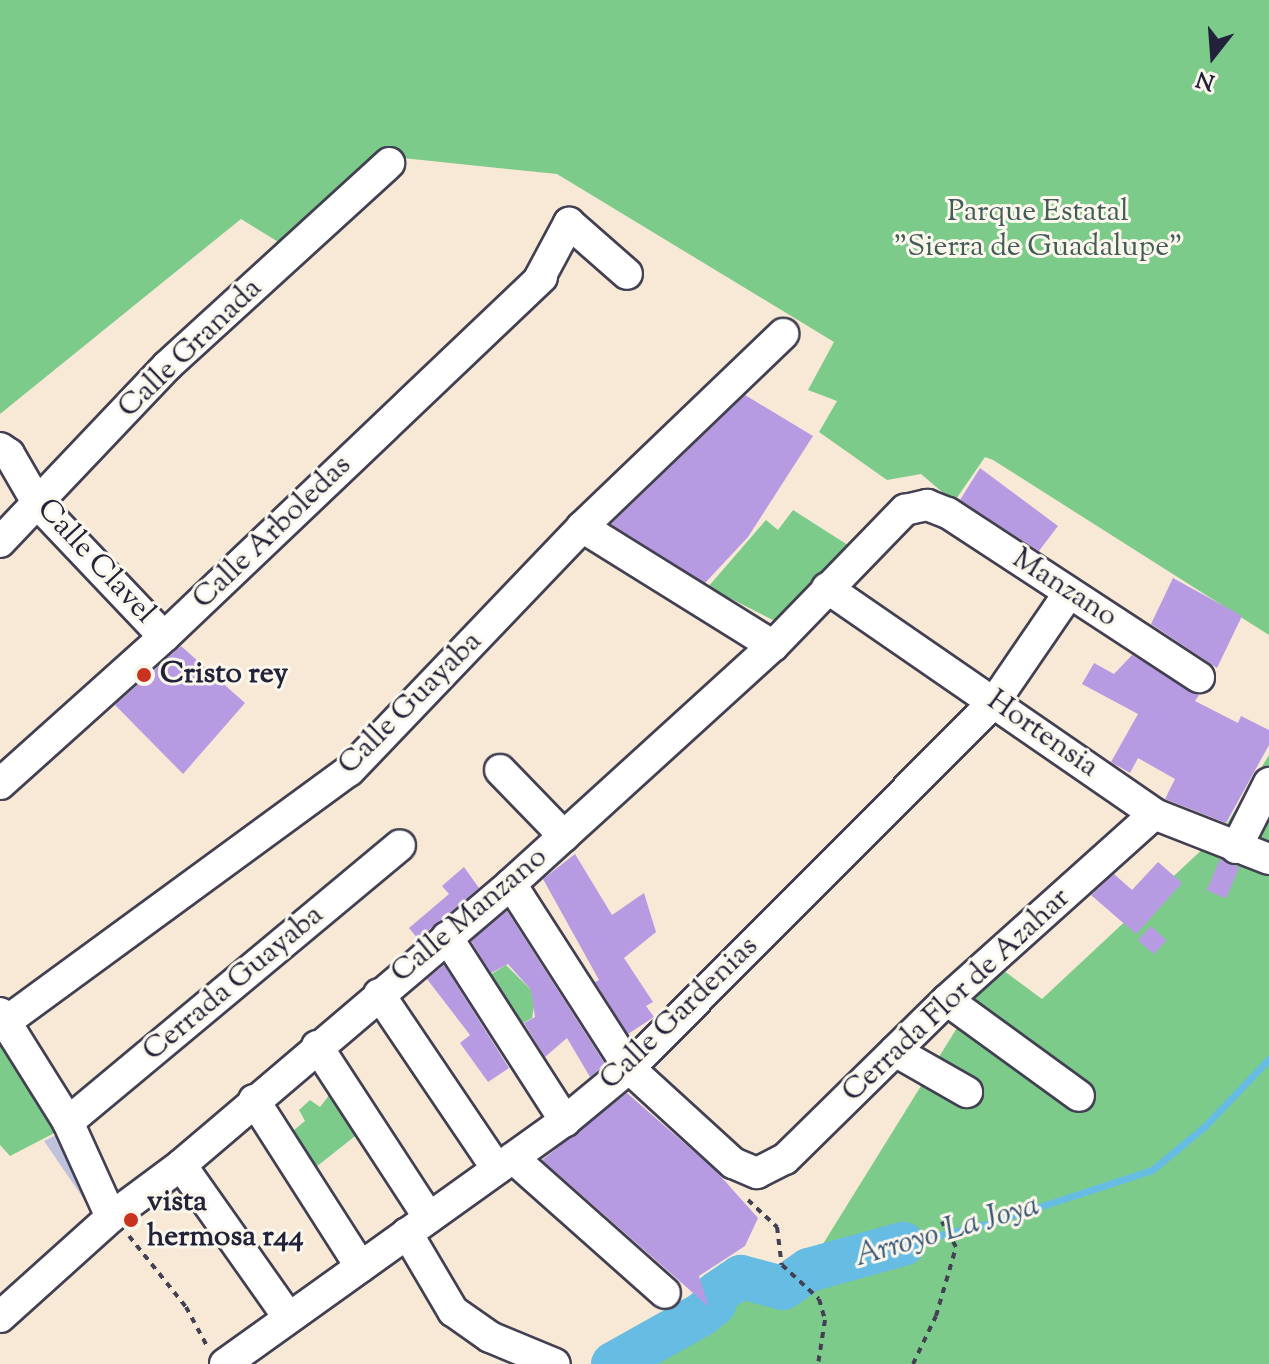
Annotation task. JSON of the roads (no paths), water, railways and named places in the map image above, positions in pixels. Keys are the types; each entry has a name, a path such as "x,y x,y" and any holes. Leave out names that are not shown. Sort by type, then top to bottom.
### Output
{"street":[{"name":"Calle Granada","path":"0,542 167,366 389,163"},
{"name":"Calle Arboledas","path":"0,784 164,637 540,278 569,223 627,274"},
{"name":"Calle Guayaba","path":"2,1020 349,771 582,527 783,334"},
{"name":"Calle Clavel","path":"0,448 9,454 38,504 164,637"},
{"name":"Calle Manzano","path":"0,1317 111,1217 181,1165 317,1046 511,884 773,646 905,510 927,505"},
{"name":"Manzano","path":"927,505 948,513 1199,677"},
{"path":"582,527 773,646"},
{"name":"Hortensia","path":"827,588 995,701 1154,814 1269,859"},
{"name":"Calle Gardenias","path":"217,1358 289,1318 565,1121 629,1068 995,701 1069,593"},
{"path":"500,770 564,836"},
{"path":"1236,848 1269,783"},
{"name":"Cerrada Flor de Azahar","path":"629,1068 733,1163 750,1184 785,1159 947,1000 1154,814"},
{"name":"Cerrada Guayaba","path":"68,1122 400,845"},
{"path":"511,884 629,1068"},
{"path":"447,937 473,982 511,1030 565,1121"},
{"path":"379,994 505,1163 665,1293"},
{"path":"947,1000 1079,1096"},
{"path":"2,1020 68,1122 111,1217"},
{"path":"317,1046 418,1226 453,1311 490,1337 555,1364"},
{"path":"895,1051 967,1092"},
{"path":"254,1100 361,1267"},
{"path":"181,1165 289,1318"}],"waterway":[{"name":"Arroyo La Joya","path":"903,1244 990,1223 1152,1170 1204,1127 1269,1059"},
{"name":"Arroyo La Joya","path":"613,1364 702,1314 714,1304 717,1293 741,1277 783,1288 809,1270 903,1244"}],"place":[{"name":"Cristo rey","path":"144,675"},
{"name":"vista hermosa r44","path":"131,1220"}],"park label":[{"name":"Parque Estatal \"Sierra de Guadalupe\"","path":"1038,230"}]}
